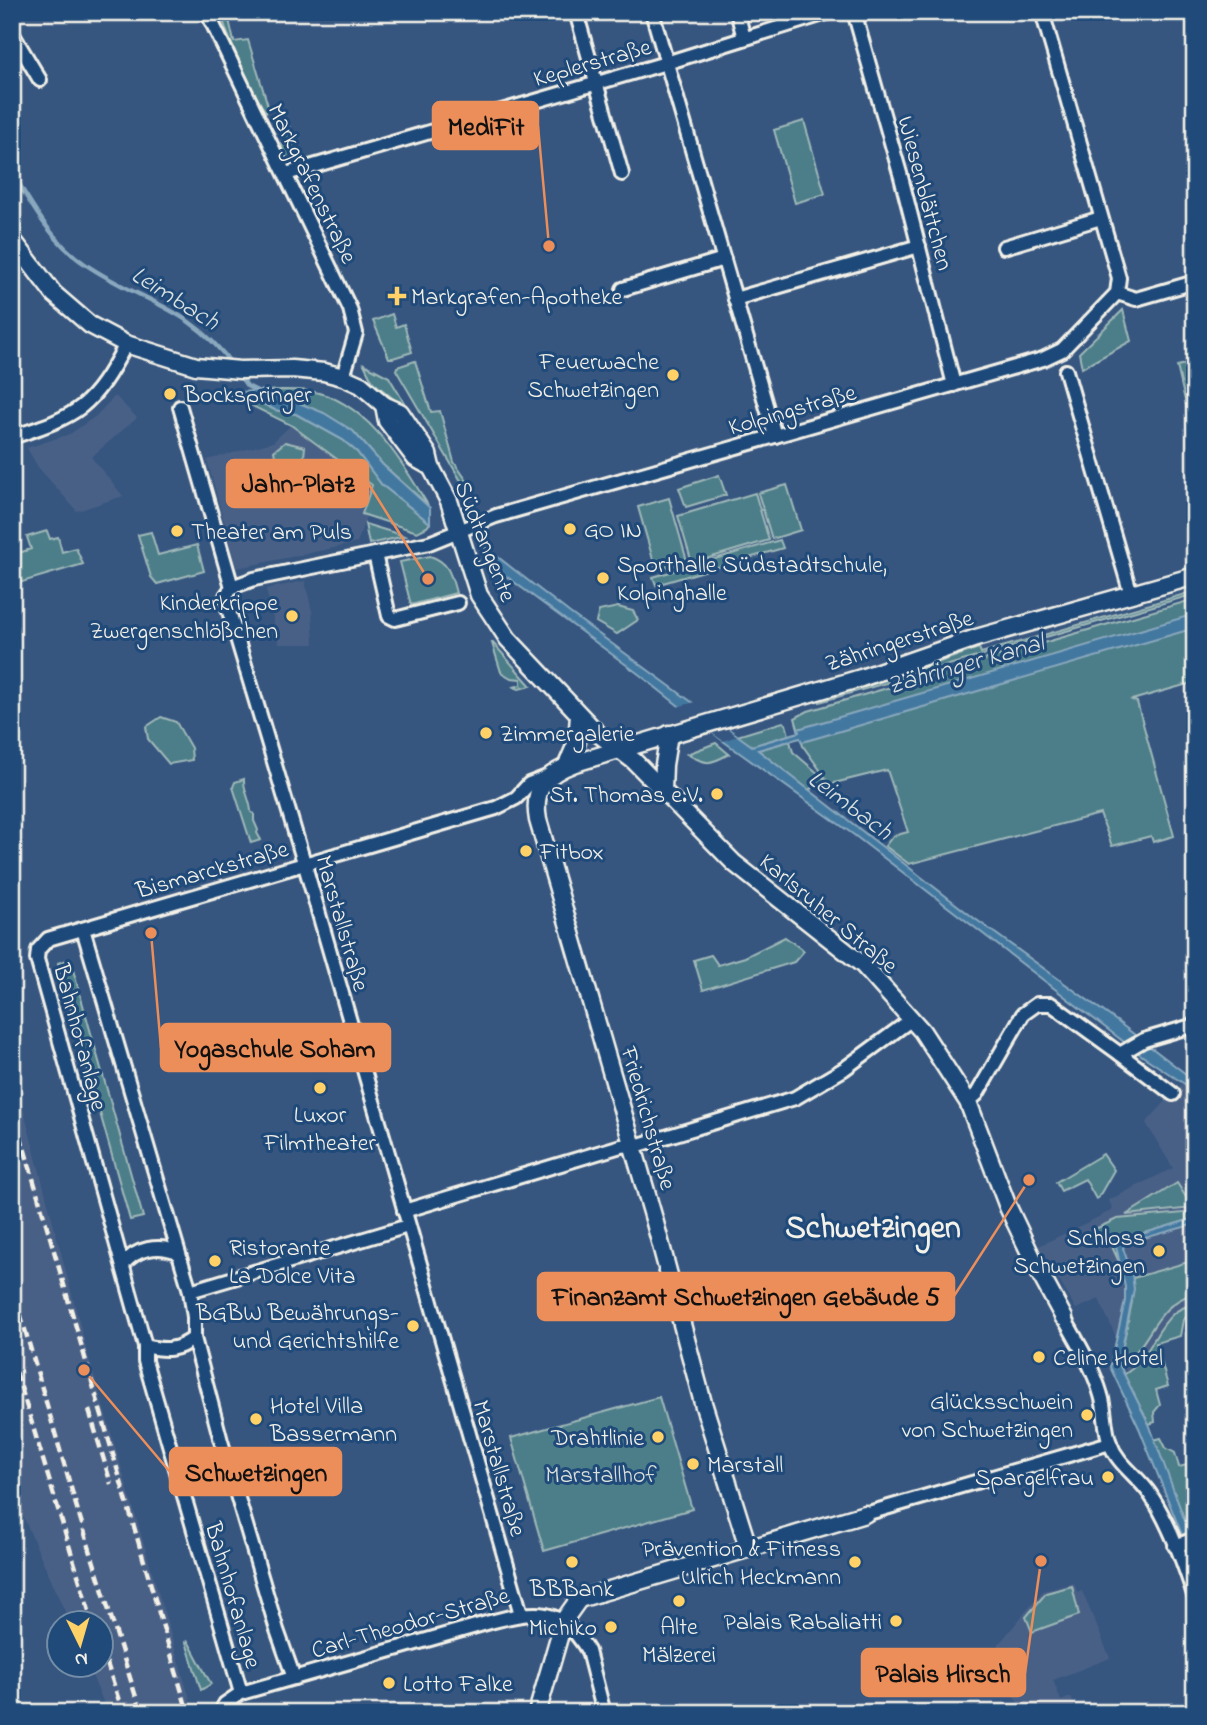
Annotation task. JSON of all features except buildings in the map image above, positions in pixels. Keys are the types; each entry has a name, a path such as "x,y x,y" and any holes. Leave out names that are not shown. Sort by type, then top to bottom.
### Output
{"street":[{"name":"Markgrafenstraße","path":"207,12 286,174 314,239 340,286 355,325 355,338 343,377"},
{"path":"576,12 622,174"},
{"path":"652,12 775,436"},
{"path":"737,12 744,38"},
{"name":"Keplerstraße","path":"286,174 830,12"},
{"name":"Wiesenblättchen","path":"853,12 919,246 954,385"},
{"path":"1042,12 1119,278 1116,293 1136,299 1195,282"},
{"path":"12,33 40,80"},
{"path":"1004,247 1101,218"},
{"name":"Südtangente","path":"12,239 54,294 90,325 126,344 185,363 222,369 310,369 343,377 361,385 384,405 400,412 428,454 431,467 449,501 472,576 495,623 525,659 579,715 618,749"},
{"path":"735,299 919,246"},
{"path":"623,289 724,259"},
{"name":"Kolpingstraße","path":"232,587 254,579 429,543 496,516 1043,359 1062,350 1116,293"},
{"path":"12,437 58,422 83,406 101,388 126,344"},
{"path":"1066,371 1131,594"},
{"name":"Marstallstraße","path":"180,407 232,587 226,596 228,608 521,1614"},
{"path":"375,554 389,616 395,619 458,603"},
{"name":"Zähringerstraße","path":"618,749 860,678 976,638 1195,576"},
{"path":"567,765 577,742 579,715"},
{"path":"663,790 663,770 669,734"},
{"path":"547,777 567,765 618,749"},
{"name":"Karlsruher Straße","path":"618,749 634,761 752,879 863,965 912,1019 968,1102 1008,1207 1097,1382 1110,1443"},
{"name":"Bismarckstraße","path":"83,929 496,808 516,798 529,784 547,777"},
{"name":"Friedrichstraße","path":"547,777 536,799 538,820 667,1265 703,1403 748,1547"},
{"name":"Bahnhofanlage","path":"241,1693 145,1361 145,1346 37,959 38,950 48,939 83,929 190,1291 194,1338 221,1441 265,1593 294,1678"},
{"path":"968,1102 977,1094 1023,1014 1037,1004 1051,1004 1125,1051 1173,1094"},
{"path":"404,1212 621,1146 795,1098 869,1052 912,1019"},
{"path":"1125,1051 1144,1040 1195,1025"},
{"path":"190,1291 408,1226"},
{"path":"123,1265 136,1253 156,1248 167,1247 177,1252"},
{"path":"145,1346 168,1350 181,1347 194,1338"},
{"path":"537,1713 564,1620 574,1604 586,1596 1110,1443 1122,1463 1151,1495 1195,1598"},
{"path":"1175,1546 1195,1539"},
{"name":"Carl-Theodor-Straße","path":"241,1693 521,1614 532,1613 564,1620"},
{"path":"564,1620 588,1651 604,1713"},
{"path":"220,1713 225,1704 241,1693"}],"shaded area":[{"path":"267,390 324,413 353,431 383,465 430,508 430,523 382,485 357,452 343,440 296,414 275,410 240,392"},
{"path":"115,396 137,418 91,457 123,496 77,511 38,467 27,448 70,434 96,416"},
{"path":"291,425 376,487 357,543 237,568 207,460 273,442"},
{"path":"485,547 570,613 752,746 799,732 798,729 1195,614 1195,628 806,741 802,742 800,738 758,750 974,918 1195,1081 1195,1091 1141,1055 854,835 723,741 640,675 488,563"},
{"name":"Kinderkrippe Zwergenschlößchen","path":"305,581 312,612 314,644 279,644 266,589"},
{"path":"12,1066 87,1352 194,1713 108,1713 94,1680 116,1680 116,1610 64,1610 12,1491"},
{"path":"1182,1084 1195,1092 1195,1310 1183,1320 1180,1336 1156,1342 1136,1366 1127,1372 1122,1363 1124,1355 1099,1299 1076,1309 1039,1246 1113,1210 1109,1200 1173,1168 1146,1123"},
{"path":"1195,1218 1195,1224 1126,1243 1123,1248 1134,1289 1119,1364 1149,1424 1189,1532 1182,1535 1139,1428 1110,1367 1125,1301 1125,1287 1116,1246 1122,1240"},
{"path":"1074,1583 1077,1593 1082,1591 1110,1658 1053,1680 1061,1701 1071,1697 1077,1713 1028,1713 1014,1698 993,1651 1043,1591"}],"green space":[{"path":"222,12 241,13 228,15 234,42 248,40 268,106 266,112 240,62"},
{"path":"287,120 300,165 294,166 284,157 282,146"},
{"path":"804,121 825,194 795,203 774,130"},
{"path":"1123,310 1131,341 1082,368 1079,353"},
{"path":"392,314 396,327 404,324 412,352 389,358 373,321"},
{"path":"415,361 431,412 440,411 454,462 467,481 464,486 396,370 397,367"},
{"path":"1195,362 1195,443 1177,366"},
{"path":"364,364 389,377 429,445 401,405 373,382"},
{"path":"267,391 310,391 330,397 365,419 394,452 428,505 383,465 353,431 298,403"},
{"path":"240,392 275,410 296,414 343,440 357,452 382,485 430,523 417,532 362,514 372,485 291,425 230,395"},
{"path":"285,442 305,447 303,465 283,471 276,461 274,451"},
{"path":"719,475 726,495 686,507 679,488"},
{"path":"787,485 801,530 772,539 758,493"},
{"path":"755,493 769,540 692,563 678,516"},
{"path":"669,498 687,561 656,570 638,507"},
{"path":"365,524 405,536 369,544"},
{"path":"47,531 50,539 58,537 62,552 76,548 83,564 12,585 12,555 31,549 27,537"},
{"path":"151,532 158,555 197,545 204,571 157,584 151,577 138,535"},
{"path":"780,540 783,548 656,585 653,577"},
{"path":"430,556 445,566 451,575 456,593 411,605 400,562"},
{"path":"1195,591 1195,594 820,702 820,699 903,675 979,648 981,653"},
{"path":"1195,599 1195,682 1132,700 1137,702 1174,836 1153,842 1151,836 1112,846 1100,814 909,864 885,846 893,836 908,832 887,770 830,784 803,746 795,718 808,711"},
{"path":"618,607 633,611 638,620 617,634 596,622 599,611"},
{"path":"492,643 531,686 519,689 514,687 521,685 521,679 511,678 501,672"},
{"path":"161,717 176,722 191,748 192,760 169,764 148,739 146,727"},
{"path":"783,722 789,735 752,746 737,736"},
{"path":"790,741 793,752 827,781 808,790 758,750"},
{"path":"716,743 729,754 708,762 687,754"},
{"path":"244,779 251,812 254,814 261,840 251,843 233,787 235,782"},
{"path":"785,937 804,951 794,962 703,990 694,960 711,955 718,965 745,957"},
{"path":"70,959 143,1217 130,1220 58,963"},
{"path":"1103,1154 1114,1170 1098,1198 1096,1199 1085,1179 1061,1191 1056,1182"},
{"path":"1177,1183 1193,1208 1126,1215"},
{"path":"1195,1212 1195,1218 1122,1240 1117,1253 1120,1264 1109,1240 1102,1243 1095,1229 1117,1219"},
{"path":"1195,1260 1195,1293 1180,1299 1169,1308 1139,1348 1119,1364 1132,1302 1133,1278"},
{"path":"1195,1303 1195,1310 1183,1320 1180,1336 1156,1343 1168,1386 1156,1390 1160,1405 1154,1412 1155,1422 1149,1424 1123,1375 1139,1362 1174,1313"},
{"name":"Marstallhof","path":"659,1397 692,1509 544,1551 511,1438"},
{"path":"1161,1438 1166,1448 1175,1453 1179,1467 1191,1464 1195,1477 1195,1530 1189,1532 1154,1440"},
{"path":"1072,1586 1079,1615 1032,1632 1026,1617 1046,1593"},
{"path":"188,1641 211,1684 201,1690 186,1642"}],"pier":[{"path":"695,702 737,736 723,741 677,707"}],"waterway":[{"name":"Leimbach","path":"12,172 44,222 73,255 105,277 182,317 217,346 233,366"},
{"name":"Leimbach","path":"238,373 247,386 259,392"}],"railway":[{"path":"12,1106 188,1713"},
{"path":"12,1285 76,1505 141,1713"},
{"path":"12,1358 89,1610"},
{"path":"89,1410 111,1484"},
{"path":"112,1680 123,1713"}],"place":[{"name":"MediFit","path":"549,246"},
{"name":"Markgrafen-Apotheke","path":"397,296"},
{"name":"Feuerwache Schwetzingen","path":"673,375"},
{"name":"Bockspringer","path":"170,394"},
{"name":"GO IN","path":"570,529"},
{"name":"Theater am Puls","path":"177,531"},
{"name":"Sporthalle Südstadtschule, Kolpinghalle","path":"603,578"},
{"name":"Jahn-Platz","path":"428,579"},
{"name":"Kinderkrippe Zwergenschlößchen","path":"292,616"},
{"name":"Zimmergalerie","path":"486,733"},
{"name":"St. Thomas e.V.","path":"717,794"},
{"name":"Fitbox","path":"526,851"},
{"name":"Yogaschule Soham","path":"151,933"},
{"name":"Luxor Filmtheater","path":"320,1088"},
{"name":"Finanzamt Schwetzingen Gebäude 5","path":"1029,1180"},
{"name":"Schloss Schwetzingen","path":"1159,1251"},
{"name":"Ristorante La Dolce Vita","path":"215,1261"},
{"name":"BGBW Bewährungs- und Gerichtshilfe","path":"413,1326"},
{"name":"Celine Hotel","path":"1039,1357"},
{"name":"Schwetzingen","path":"84,1370"},
{"name":"Glücksschwein von Schwetzingen","path":"1087,1415"},
{"name":"Hotel Villa Bassermann","path":"256,1419"},
{"name":"Drahtlinie","path":"658,1437"},
{"name":"Marstall","path":"693,1464"},
{"name":"Spargelfrau","path":"1108,1477"},
{"name":"Palais Hirsch","path":"1041,1561"},
{"name":"BBBank","path":"572,1562"},
{"name":"Prävention & Fitness Ulrich Heckmann","path":"855,1562"},
{"name":"Alte Mälzerei","path":"679,1601"},
{"name":"Palais Rabaliatti","path":"896,1621"},
{"name":"Michiko","path":"611,1627"},
{"name":"Lotto Falke","path":"389,1683"}],"district":[{"name":"Schwetzingen","path":"873,1226"}],"water label":[{"name":"Zähringer Kanal","path":"965,663"}]}
